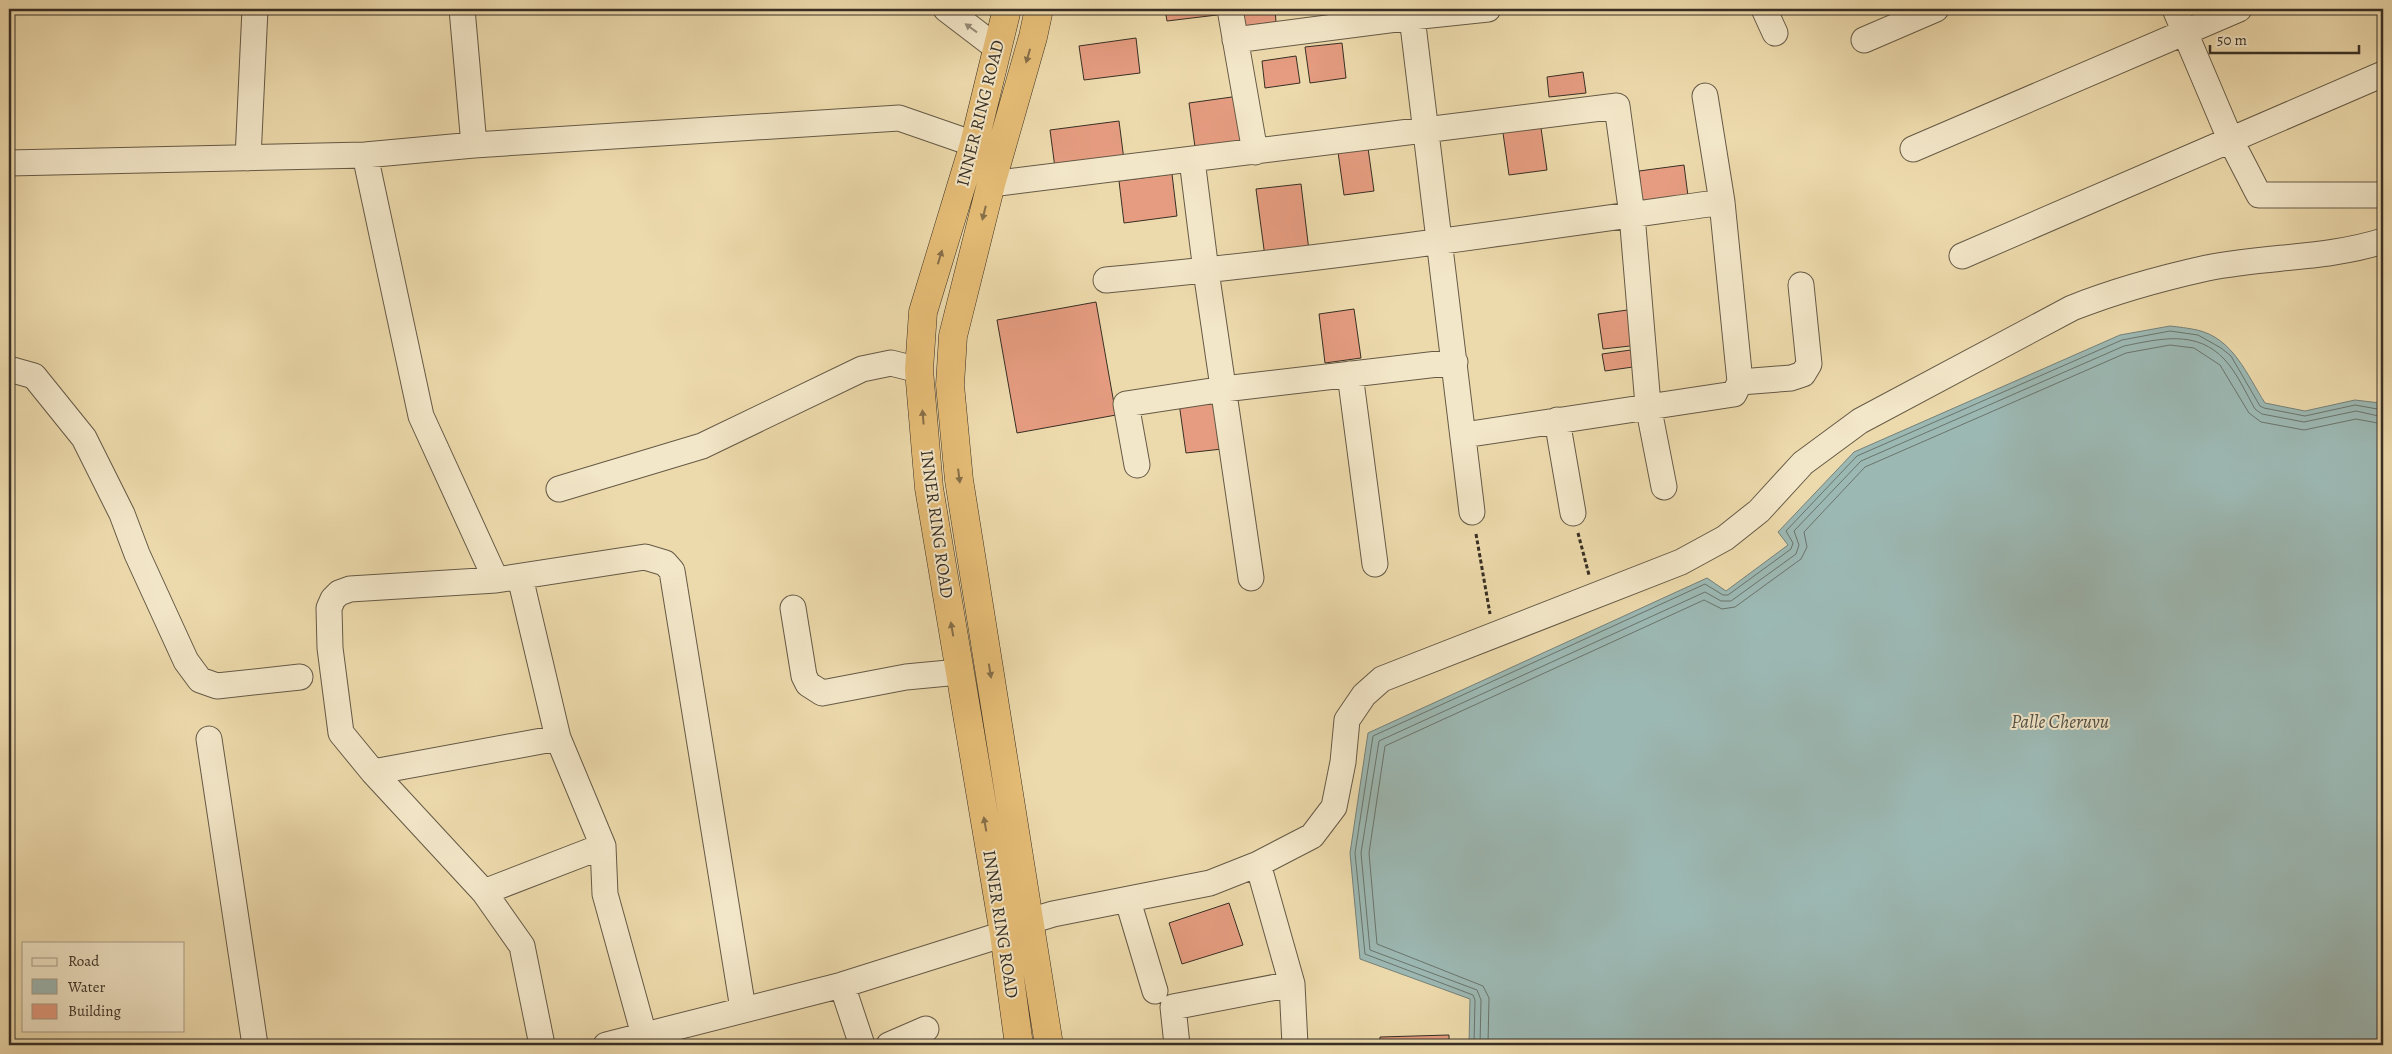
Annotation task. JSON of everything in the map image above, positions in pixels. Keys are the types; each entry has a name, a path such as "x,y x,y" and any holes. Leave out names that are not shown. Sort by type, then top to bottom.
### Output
{"highway":[{"name":"INNER RING ROAD","path":"1006,9 974,144 923,312 919,370 928,488 1004,934 1019,1045"},
{"name":"INNER RING ROAD","path":"1039,9 1034,37 992,184 953,336 950,385 959,480 1049,1045"}],"street":[{"path":"248,158 255,9"},
{"path":"462,9 474,145"},
{"path":"946,9 997,48"},
{"path":"1230,9 1255,152"},
{"path":"1235,40 1488,9"},
{"path":"1764,9 1775,33"},
{"path":"1864,40 1936,9"},
{"path":"2175,9 2231,141 2259,195 2383,195"},
{"path":"1913,149 2239,9"},
{"path":"1412,17 1472,512"},
{"path":"1962,256 2383,74"},
{"path":"1464,435 1648,405 1734,394 1740,382 1722,202 1705,96"},
{"path":"9,163 365,155 474,145 899,118 974,144 992,184 1617,106 1632,215 1648,405 1664,487"},
{"path":"365,155 421,416 508,579 558,738 603,846 606,894 644,1035"},
{"path":"1192,160 1206,271 1251,578"},
{"path":"1106,280 1206,271 1440,243 1722,202"},
{"path":"606,1045 842,985 1004,934 1030,921 1053,914 1128,901 1210,883 1258,864 1312,836 1334,807 1343,762 1347,720 1364,695 1382,679 1681,562 1725,538 1759,511 1803,463 1860,421 2072,308 2102,296 2208,268 2343,252 2383,241"},
{"path":"1740,382 1791,378 1803,374 1809,364 1800,285"},
{"path":"1137,465 1126,404 1224,389 1455,362"},
{"path":"560,489 702,446 862,368 890,363 919,370"},
{"path":"9,369 34,376 84,438 122,514 137,554 186,661 200,680 218,686 300,677"},
{"path":"1350,374 1375,564"},
{"path":"1557,420 1573,513"},
{"path":"542,1045 522,946 484,892 373,772 341,733 330,648 329,608 333,599 339,593 350,589 508,579 645,557 665,564 672,572 743,1009"},
{"path":"793,608 804,676 808,684 822,693 906,677 959,672"},
{"path":"373,772 558,738"},
{"path":"209,739 255,1045"},
{"path":"484,892 603,846"},
{"path":"1258,864 1292,984 1295,1045"},
{"path":"1128,901 1155,991"},
{"path":"1177,1045 1173,1007 1292,984"},
{"path":"842,985 862,1045"},
{"path":"889,1045 926,1029"}],"path":[{"path":"1472,512 1494,634"},
{"path":"1573,513 1594,595"}],"water":[{"name":"Palle Cheruvu","path":"2170,326 2210,334 2230,349 2265,403 2305,411 2355,400 2380,403 2383,408 2383,1045 1469,1045 1470,999 1360,959 1350,853 1368,733 1707,578 1726,591 1788,545 1778,532 1854,452 2120,335"}],"building":[{"path":"1165,9 1216,9 1217,15 1167,21"},
{"path":"1243,9 1275,9 1276,22 1245,26"},
{"path":"1136,38 1140,73 1084,80 1079,46"},
{"path":"1342,43 1346,78 1310,83 1305,47"},
{"path":"1296,56 1300,83 1265,88 1262,61"},
{"path":"1583,72 1586,93 1549,97 1547,77"},
{"path":"1239,96 1244,141 1195,147 1189,103"},
{"path":"1119,121 1124,160 1055,168 1050,130"},
{"path":"1540,121 1547,170 1509,175 1502,126"},
{"path":"1368,148 1374,191 1344,195 1338,152"},
{"path":"1684,165 1688,196 1642,202 1639,171"},
{"path":"1172,174 1177,216 1124,223 1119,181"},
{"path":"1301,184 1309,251 1265,257 1256,189"},
{"path":"1096,302 1116,415 1017,433 997,320"},
{"path":"1354,309 1361,358 1325,363 1319,314"},
{"path":"1635,309 1639,345 1603,349 1598,314"},
{"path":"1638,349 1640,366 1605,371 1602,354"},
{"path":"1216,398 1222,449 1186,453 1179,403"},
{"path":"1229,903 1243,945 1182,964 1169,923"},
{"path":"1449,1035 1449,1045 1380,1045 1380,1037"}]}
